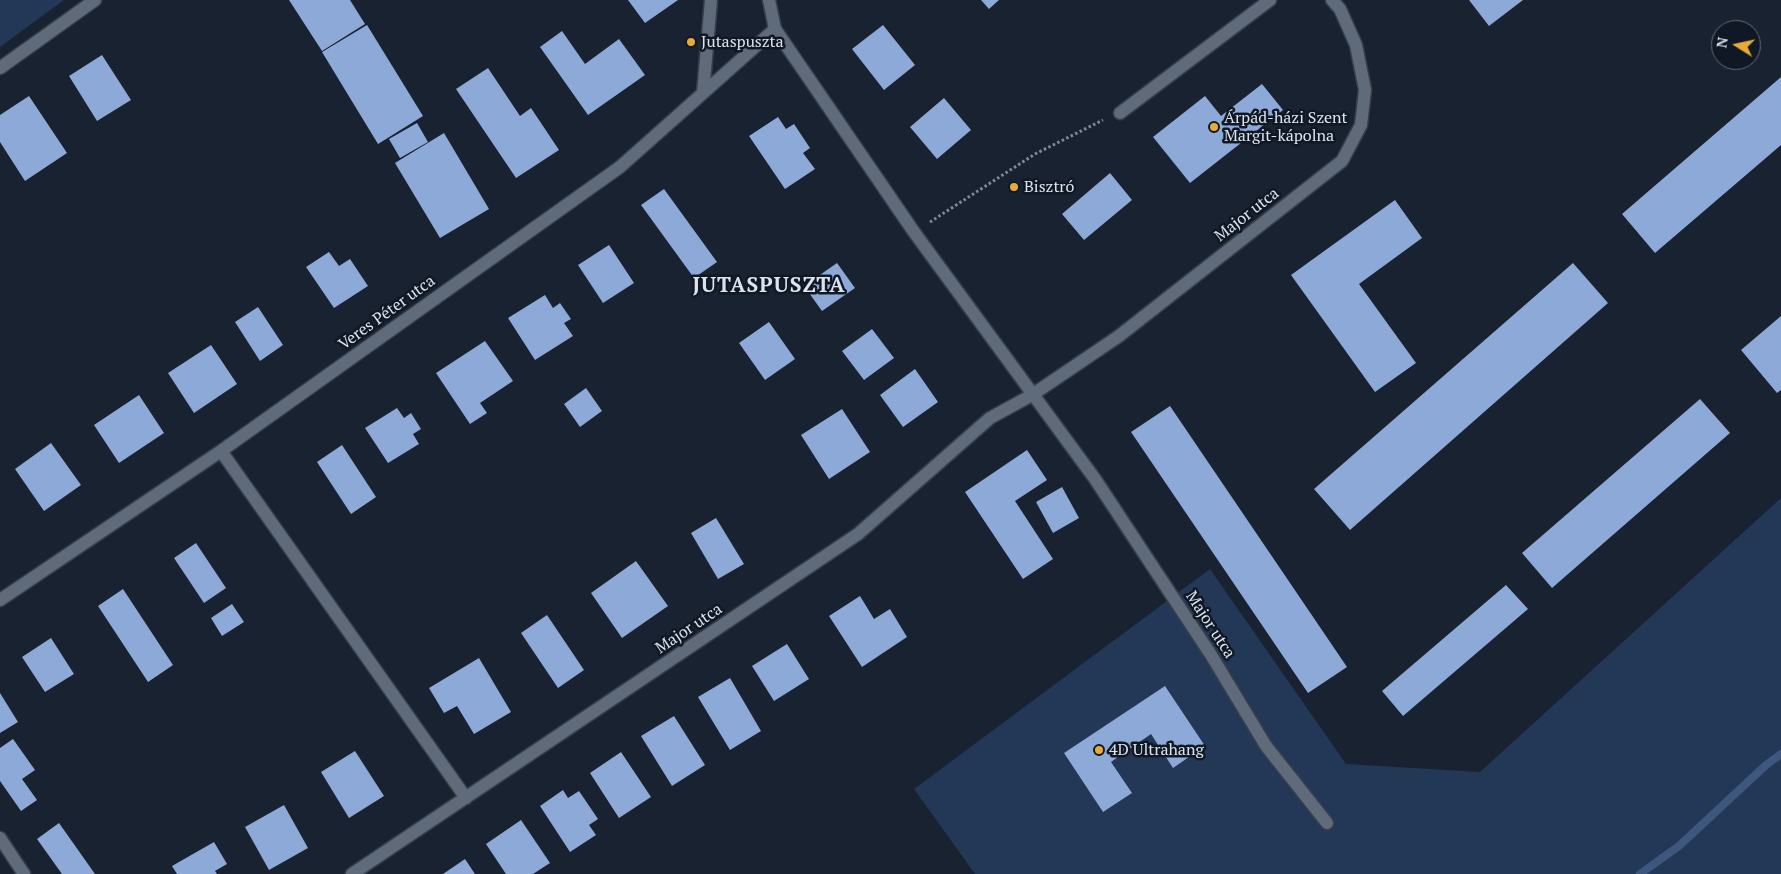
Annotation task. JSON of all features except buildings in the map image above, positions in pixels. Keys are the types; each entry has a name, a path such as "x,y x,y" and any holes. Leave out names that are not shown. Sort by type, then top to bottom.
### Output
{"street":[{"path":"0,68 95,0"},
{"path":"703,93 712,0"},
{"path":"769,0 775,29 914,232 1032,395"},
{"path":"1120,113 1270,0"},
{"name":"Major utca","path":"352,874 858,534 990,418 1032,395 1119,336 1342,161 1361,126 1365,90 1356,45 1340,10 1332,0"},
{"name":"Veres Péter utca","path":"0,600 221,451 620,167 775,29"},
{"name":"Major utca","path":"1032,395 1095,479 1211,655 1266,746 1327,823"},
{"path":"221,451 466,798"},
{"path":"0,838 24,874"}],"path":[{"path":"914,232 1035,154 1084,128 1120,113"}],"shaded area":[{"path":"0,0 64,0 0,47"},
{"path":"1781,498 1781,874 975,874 914,789 1210,569 1346,764 1480,772"}],"waterway":[{"path":"1640,874 1679,846 1766,765 1781,754"}],"place":[{"name":"Jutaspuszta","path":"691,42"},
{"name":"Árpád-házi Szent Margit-kápolna","path":"1214,127"},
{"name":"Bisztró","path":"1014,187"},
{"name":"4D Ultrahang","path":"1099,750"}],"district":[{"name":"JUTASPUSZTA","path":"769,286"}]}
